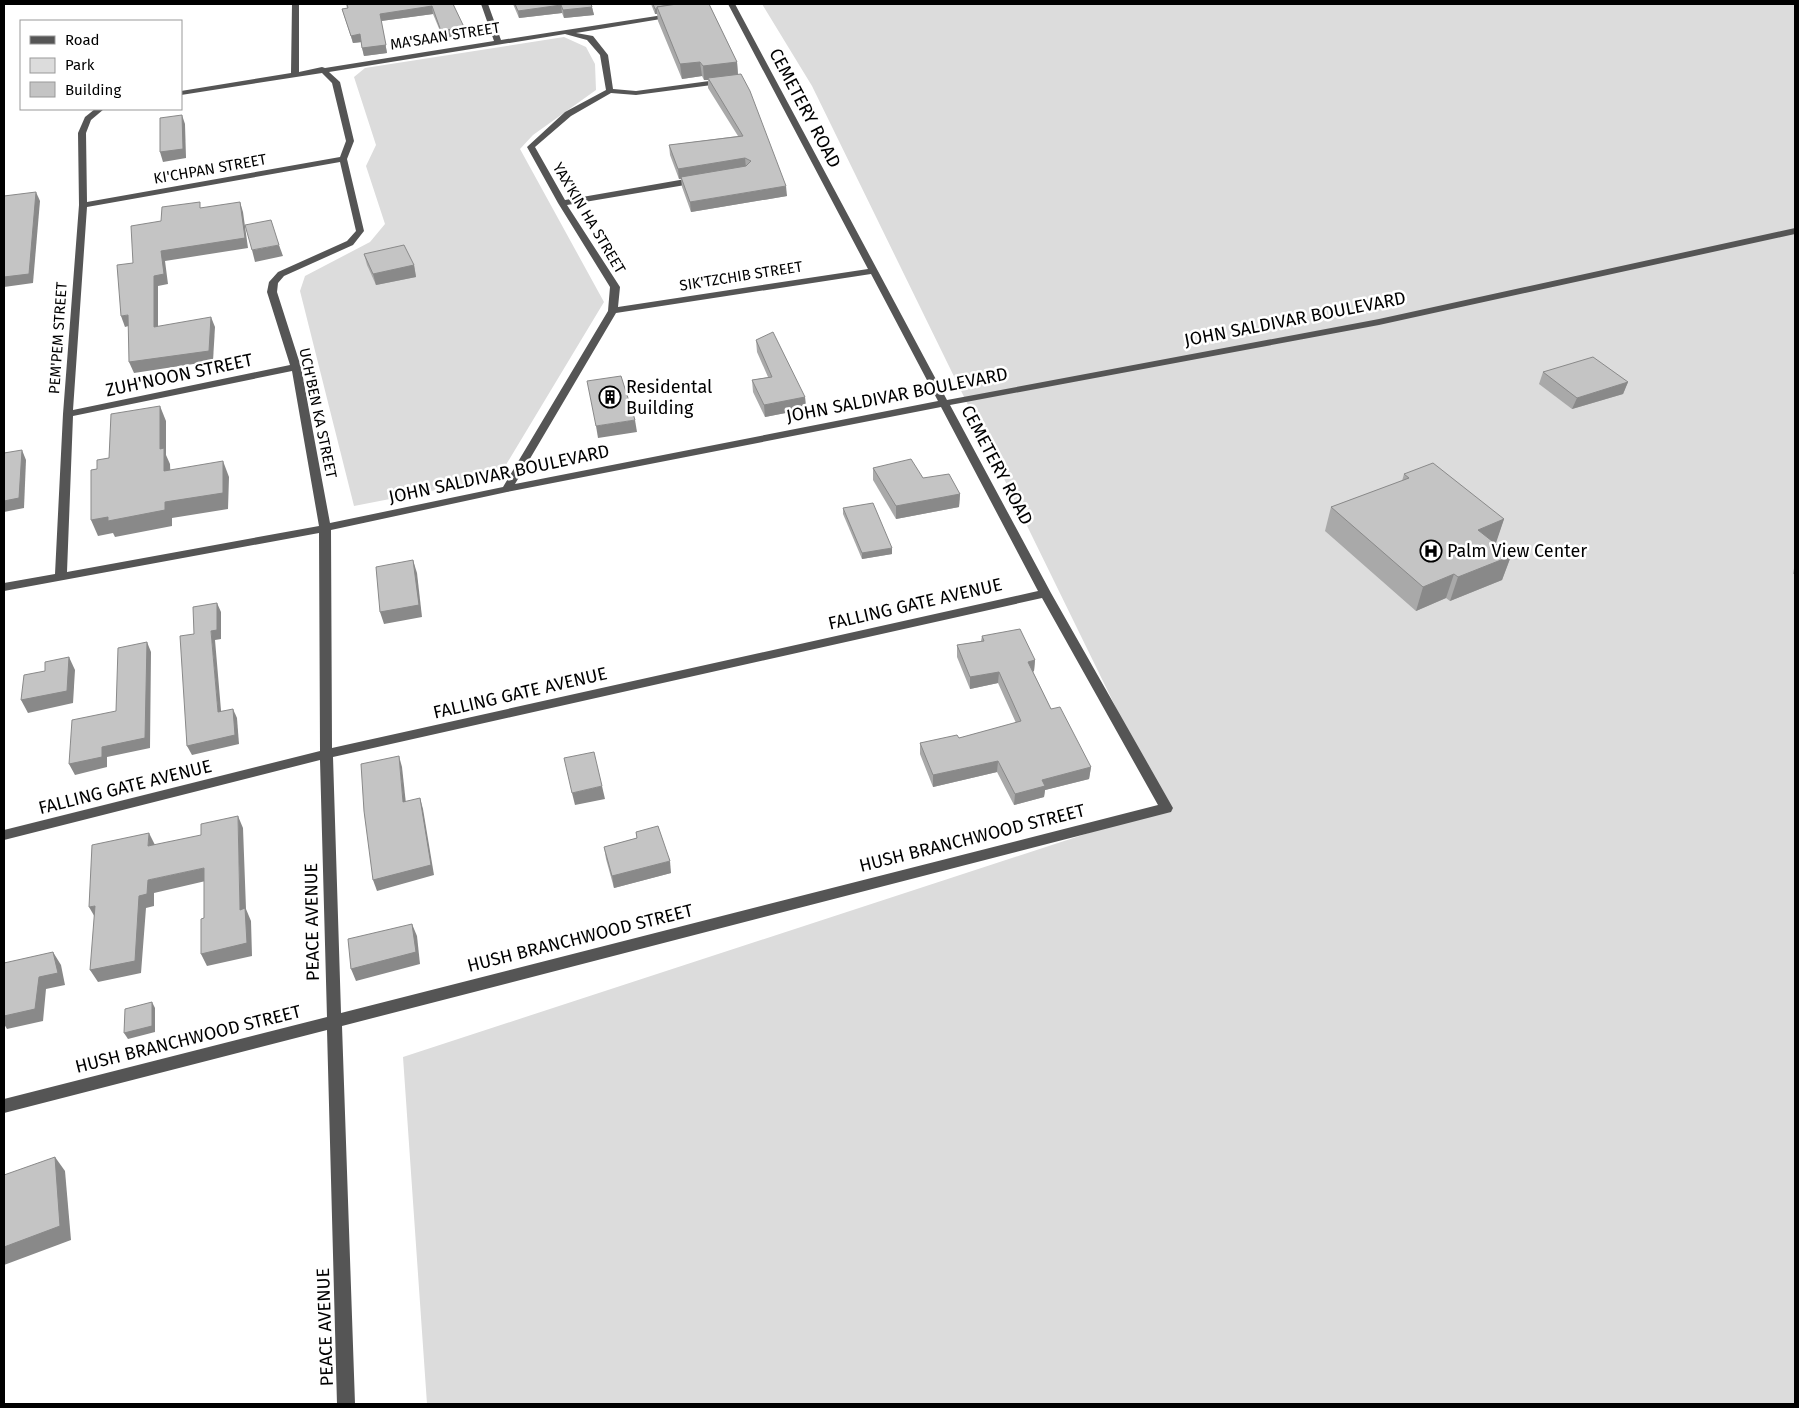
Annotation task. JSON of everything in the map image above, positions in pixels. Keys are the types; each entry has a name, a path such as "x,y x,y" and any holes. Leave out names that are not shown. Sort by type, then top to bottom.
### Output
{"street":[{"path":"294,74 295,4"},
{"path":"484,4 498,42"},
{"name":"CEMETERY ROAD","path":"732,4 1046,593 1166,808"},
{"name":"MA'SAAN STREET","path":"182,93 685,12"},
{"path":"565,32 590,38 604,55 610,92 636,93 732,80"},
{"path":"322,70 336,82 350,141 342,159"},
{"name":"YAX'KIN HA STREET","path":"507,489 613,311 615,287 562,203 531,147 568,114 610,92"},
{"name":"PEM'PEM STREET","path":"61,578 68,414 83,205 83,123 91,114 98,110"},
{"name":"KI'CHPAN STREET","path":"83,205 342,159"},
{"name":"UCH'BEN KA STREET","path":"325,528 296,367 272,292 274,282 281,274 350,243 360,231 342,159"},
{"path":"562,203 707,179"},
{"name":"JOHN SALDIVAR BOULEVARD","path":"4,587 325,528 507,489 946,403 1378,322 1795,231"},
{"name":"SIK'TZCHIB STREET","path":"613,311 874,271"},
{"name":"ZUH'NOON STREET","path":"68,414 296,367"},
{"name":"PEACE AVENUE","path":"325,528 326,754 346,1404"},
{"name":"FALLING GATE AVENUE","path":"4,835 326,754 1046,593"},
{"name":"HUSH BRANCHWOOD STREET","path":"4,1106 1166,808"}],"green space":[{"path":"762,4 1795,4 1795,1404 427,1404 403,1057 1165,808 812,86"},
{"path":"564,37 586,47 595,64 596,90 533,135 520,149 604,302 498,478 354,506 300,291 305,276 370,242 385,224 366,166 376,145 354,77 365,68"}],"building":[{"path":"347,4 453,4 464,27 441,31 432,6 380,14 386,45 362,48 360,34 351,36 342,9 348,8"},
{"path":"515,4 591,4 592,7 563,10 561,5 518,11"},
{"path":"653,4 677,4 657,7 655,9"},
{"path":"677,4 709,4 737,62 703,66 700,62 680,64 657,7"},
{"path":"741,74 750,91 786,186 690,202 681,177 746,166 751,161 745,158 678,169 669,145 743,136 708,78"},
{"path":"182,115 183,149 160,152 160,118"},
{"path":"36,192 29,274 4,277 4,196"},
{"path":"200,202 200,208 240,202 245,238 161,251 164,274 154,276 154,327 211,317 209,351 129,362 128,315 121,316 117,265 133,263 131,226 161,221 162,207"},
{"path":"271,220 279,245 252,250 245,225"},
{"path":"404,245 414,265 373,274 364,254"},
{"path":"773,332 805,397 764,405 752,380 772,377 756,340"},
{"path":"1593,357 1628,382 1577,398 1543,372"},
{"path":"621,376 635,420 596,426 587,381"},
{"path":"160,406 160,449 164,448 164,471 223,461 223,493 165,502 165,510 108,521 108,517 91,520 91,470 97,469 97,460 109,458 111,414"},
{"path":"22,450 19,498 4,501 4,453"},
{"path":"911,459 923,478 949,474 960,494 896,506 873,468"},
{"path":"1433,463 1504,519 1478,530 1511,556 1458,577 1454,574 1423,587 1331,507 1409,478 1404,474"},
{"path":"873,503 892,548 862,553 843,508"},
{"path":"413,560 419,605 380,612 376,567"},
{"path":"217,603 217,630 211,631 218,712 233,709 235,735 187,746 180,636 194,634 193,607"},
{"path":"1020,629 1035,660 1028,662 1051,709 1060,707 1091,767 1042,780 1045,786 1015,794 998,761 933,775 920,743 957,735 959,738 1021,721 999,672 970,677 957,645 984,641 982,636"},
{"path":"147,642 145,738 102,747 102,757 69,764 72,720 116,711 118,648"},
{"path":"69,657 67,691 21,700 24,675 45,671 45,662"},
{"path":"594,752 602,786 572,793 564,758"},
{"path":"399,756 403,802 420,798 431,865 373,880 364,811 361,764"},
{"path":"238,816 240,910 245,908 247,943 201,954 201,919 204,918 204,868 148,880 147,894 139,896 135,961 90,970 95,906 89,907 92,845 149,833 148,846 201,835 201,824"},
{"path":"658,826 670,861 612,876 604,847 637,838 636,832"},
{"path":"412,924 416,952 351,969 348,939"},
{"path":"53,952 58,973 39,977 35,1009 4,1016 4,963"},
{"path":"152,1002 152,1026 124,1033 125,1009"},
{"path":"55,1157 60,1226 4,1247 4,1175"}],"place":[{"name":"Residental Building","path":"610,397"},
{"name":"Palm View Center","path":"1431,551"}]}
